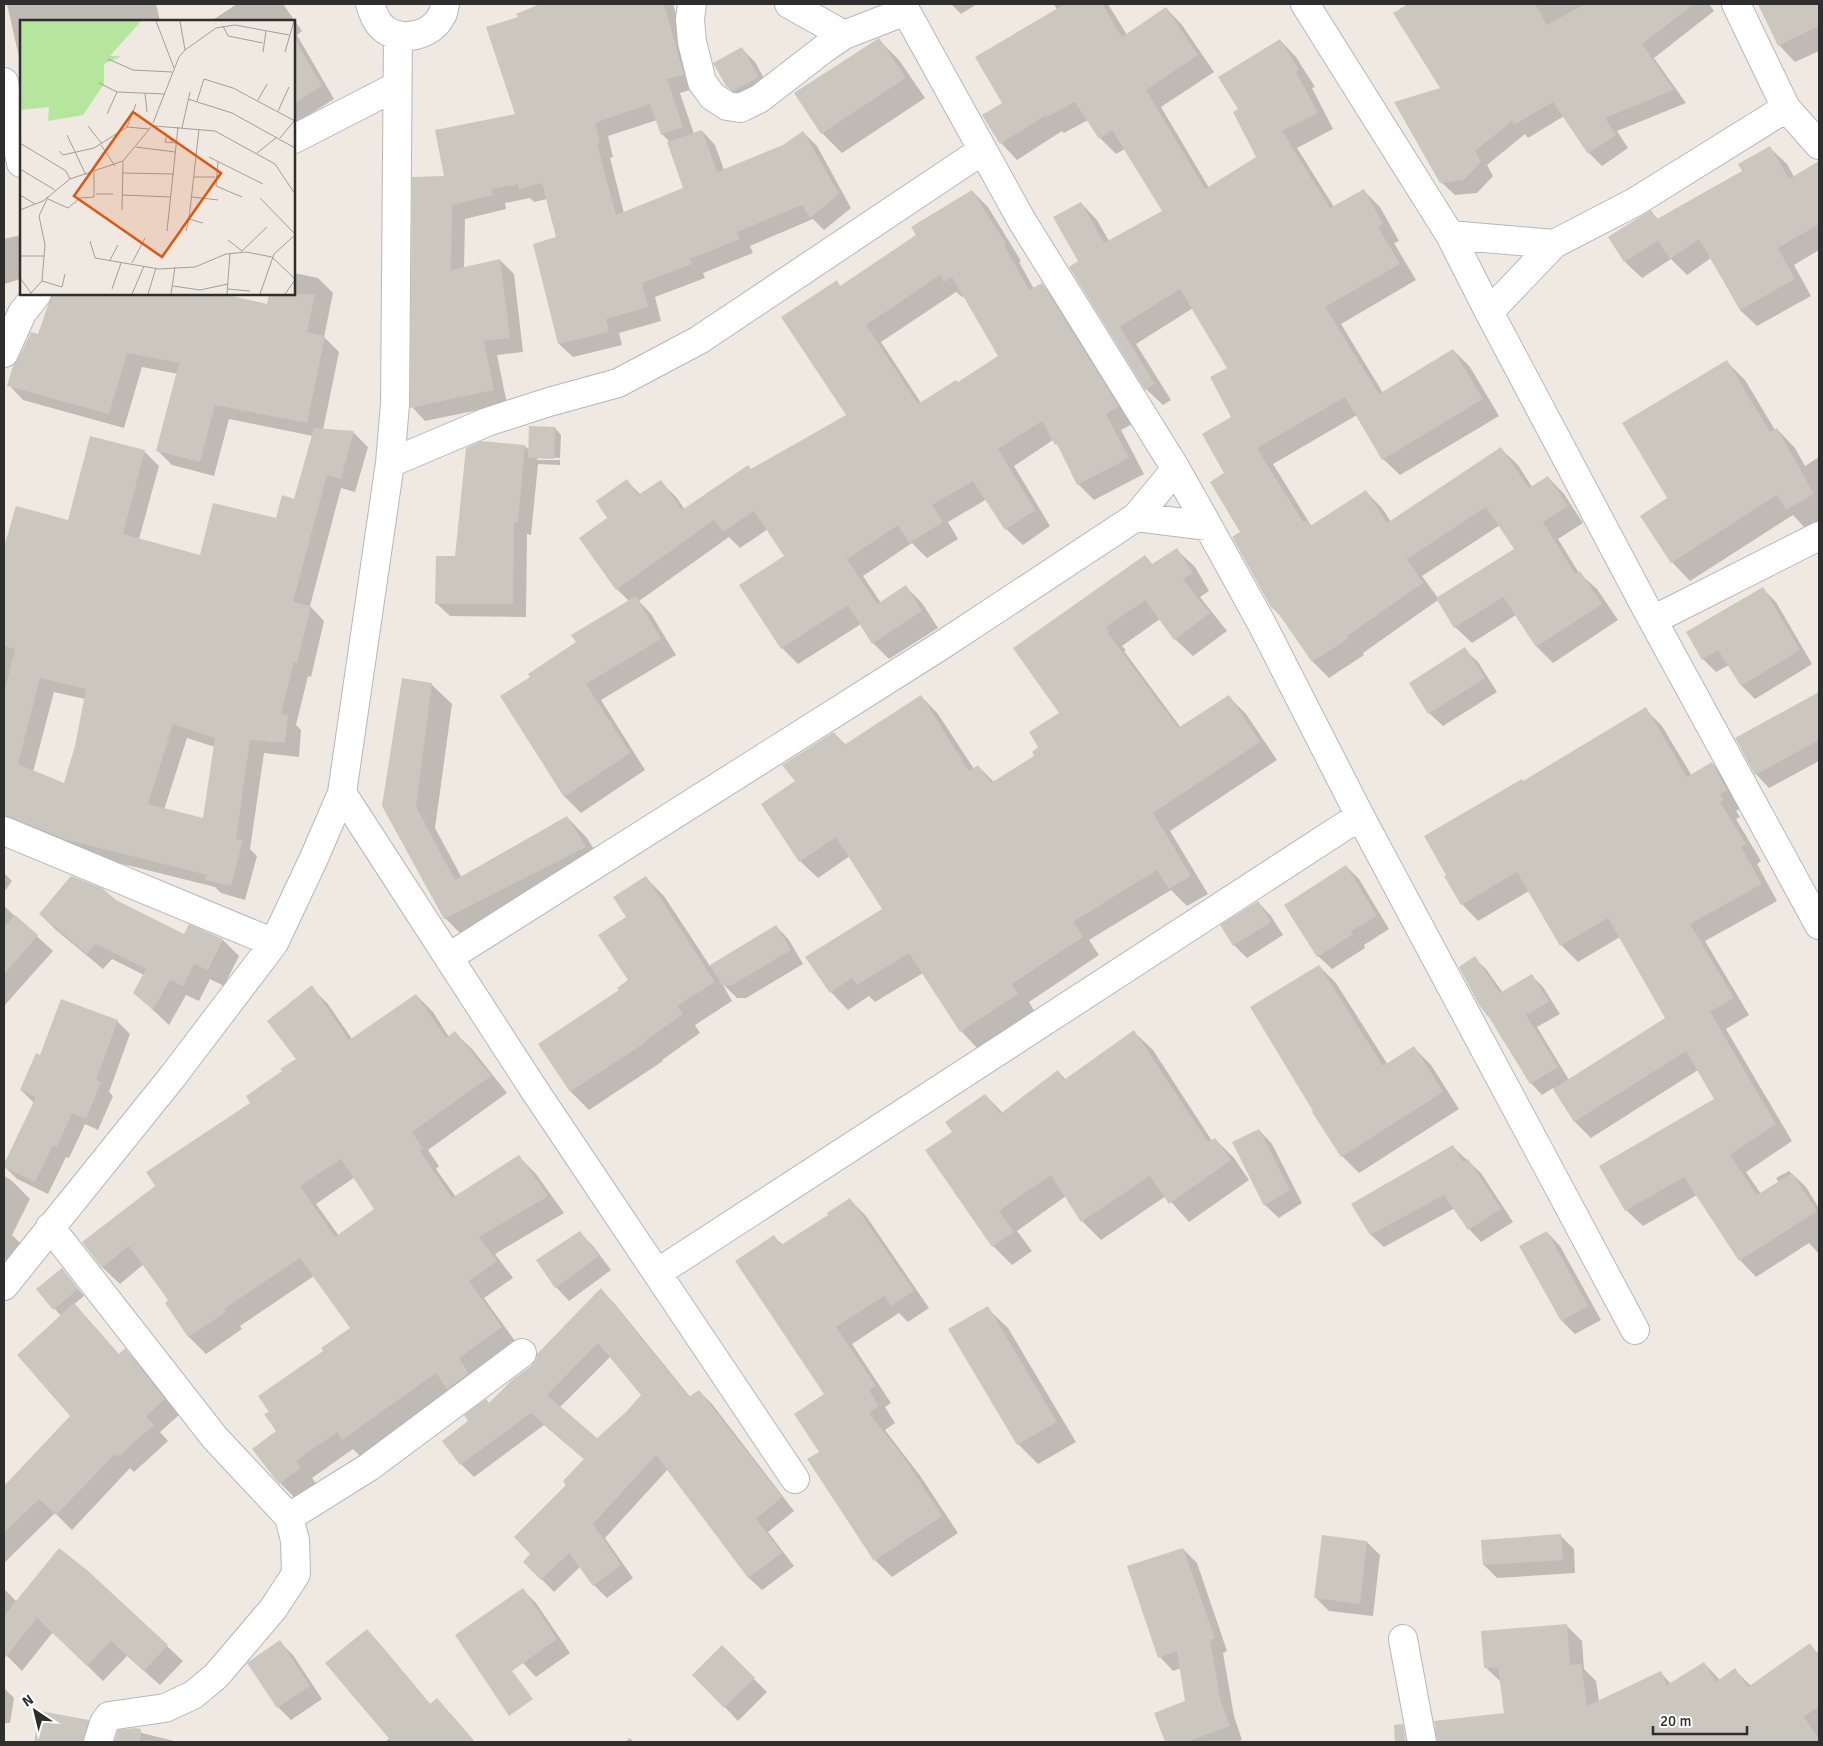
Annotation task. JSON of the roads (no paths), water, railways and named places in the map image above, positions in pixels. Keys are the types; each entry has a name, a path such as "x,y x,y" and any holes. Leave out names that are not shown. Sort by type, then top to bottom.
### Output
{"street":[{"path":"370,4 374,16 384,29 398,35 415,36 431,29 442,16 445,4"},
{"path":"692,4 690,19 692,42 702,82 712,96 727,106 740,108 759,100 844,35 904,7 1022,221 1176,469 1208,526 1263,626 1360,816 1635,1330"},
{"path":"789,4 844,35"},
{"path":"1305,4 1450,235 1653,620 1819,925"},
{"path":"1736,4 1786,108 1819,145"},
{"path":"4,1286 173,1076 274,943 342,793 390,463 395,404 398,35"},
{"path":"4,82 20,158"},
{"path":"295,138 397,86"},
{"path":"1489,312 1554,244 1635,202 1786,108"},
{"path":"390,463 487,422 618,383 699,340 983,150"},
{"path":"1450,235 1554,244"},
{"path":"4,353 22,313 36,295"},
{"path":"449,958 942,645 1136,516 1176,469"},
{"path":"1136,516 1208,526"},
{"path":"1653,620 1819,536"},
{"path":"342,793 534,1088 795,1479"},
{"path":"657,1273 1360,816"},
{"path":"4,832 274,943"},
{"path":"50,1227 215,1438 289,1517 295,1540 296,1574 274,1609 216,1676 193,1695 165,1708 109,1716 104,1723 98,1742"},
{"path":"289,1517 369,1466 478,1388 522,1353"},
{"path":"1402,1639 1422,1742"}]}
